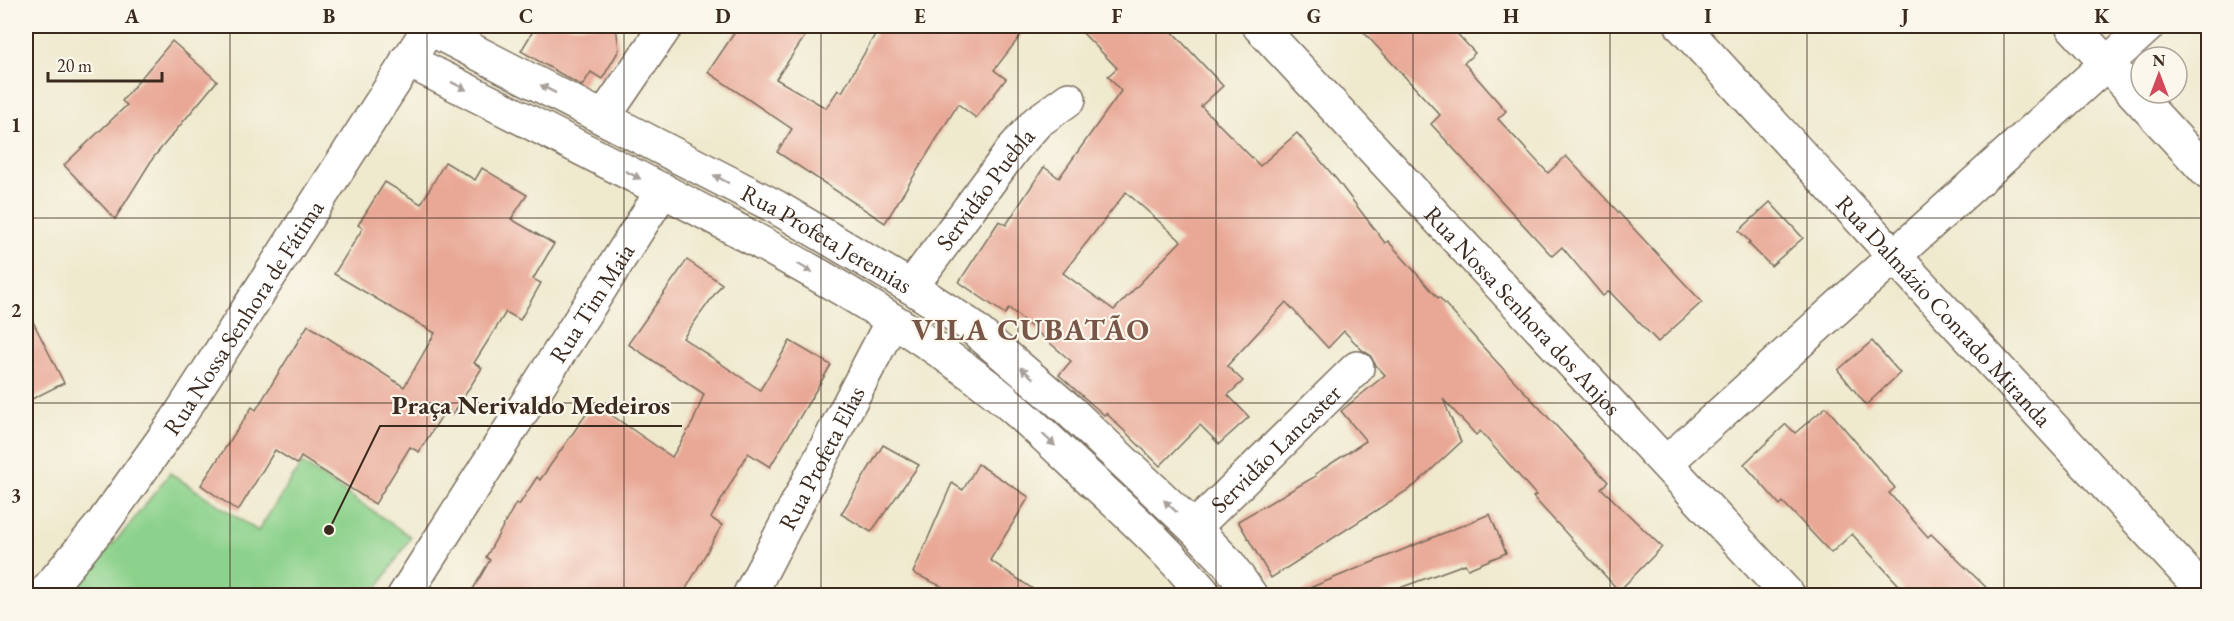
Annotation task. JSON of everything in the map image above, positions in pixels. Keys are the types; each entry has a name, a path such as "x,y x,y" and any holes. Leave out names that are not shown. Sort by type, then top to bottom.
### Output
{"street":[{"path":"603,118 666,26"},
{"name":"Rua Nossa Senhora dos Anjos","path":"1259,26 1789,596"},
{"name":"Rua Dalmázio Conrado Miranda","path":"1682,26 2208,596"},
{"path":"2072,26 2208,173"},
{"path":"1666,463 2148,26"},
{"name":"Rua Profeta Jeremias","path":"430,27 776,207 911,286 968,324 1069,410 1194,528 1228,563 1251,596"},
{"name":"Rua Nossa Senhora de Fátima","path":"42,596 103,523 176,421 430,27"},
{"name":"Rua Profeta Jeremias","path":"407,60 663,190 776,251 852,295 966,370 1028,421 1161,546 1206,596"},
{"name":"Servidão Puebla","path":"892,321 911,286 1014,148 1037,122 1069,99"},
{"name":"Rua Tim Maia","path":"404,596 663,190"},
{"name":"Rua Profeta Elias","path":"749,596 892,321"},
{"name":"Servidão Lancaster","path":"1194,528 1357,368"}],"green space":[{"path":"302,463 411,537 373,595 68,595 126,529 170,473 258,531"}],"building":[{"path":"536,26 616,26 619,50 602,79 591,72 582,86 521,51"},
{"path":"739,26 812,26 776,79 826,108 838,90 842,92 880,26 1028,26 994,70 1006,79 976,118 958,104 885,223 777,152 792,129 708,72"},
{"path":"1076,26 1167,26 1223,86 1201,106 1260,166 1297,133 1337,180 1385,243 1388,241 1608,482 1601,488 1662,547 1619,591 1533,497 1536,495 1480,431 1476,435 1443,399 1461,442 1414,486 1271,578 1238,521 1316,476 1315,474 1366,441 1341,411 1385,375 1370,355 1344,331 1328,348 1286,302 1227,366 1243,381 1228,395 1249,417 1219,444 1200,425 1160,466 1106,413 1104,415 1059,375 1071,361 1009,308 1005,314 959,282 999,221 1006,225 1044,167 1059,178 1121,91 1108,76 1117,68","holes":["1126,192 1181,241 1114,310 1063,273"]},
{"path":"1358,26 1450,26 1475,53 1464,63 1506,111 1498,119 1548,173 1566,156 1702,302 1658,342 1609,291 1603,296 1562,247 1552,256 1431,124 1440,115"},
{"path":"172,41 217,81 153,158 115,219 64,165 127,105 122,101"},
{"path":"445,162 475,180 482,168 527,195 511,219 554,244 533,279 541,283 520,320 506,312 474,363 482,368 453,414 446,409 419,452 410,447 375,504 301,457 297,464 275,450 238,511 201,485 252,407 256,410 308,325 404,387 435,333 334,274 363,228 358,225 385,182 421,204"},
{"path":"1770,202 1803,238 1771,266 1739,231"},
{"path":"687,260 722,284 683,338 760,390 790,341 831,365 770,467 748,453 711,518 722,525 682,596 469,596 490,560 486,557 516,503 519,505 537,477 540,480 594,403 672,457 693,422 704,394 628,344"},
{"path":"26,308 64,383 26,402"},
{"path":"1872,341 1900,373 1866,405 1838,370"},
{"path":"1826,407 1895,488 1889,493 1928,537 1931,534 1995,596 1909,596 1852,534 1831,553 1783,502 1780,505 1744,464 1786,424 1795,433"},
{"path":"883,445 919,465 871,532 841,514"},
{"path":"978,464 1029,497 990,560 1043,596 962,596 913,573 952,483 963,490"},
{"path":"1490,514 1506,553 1468,569 1465,564 1378,596 1290,596"}],"place":[{"name":"Praça Nerivaldo Medeiros","path":"329,530"}],"district":[{"name":"VILA CUBATÃO","path":"1031,329"}]}
